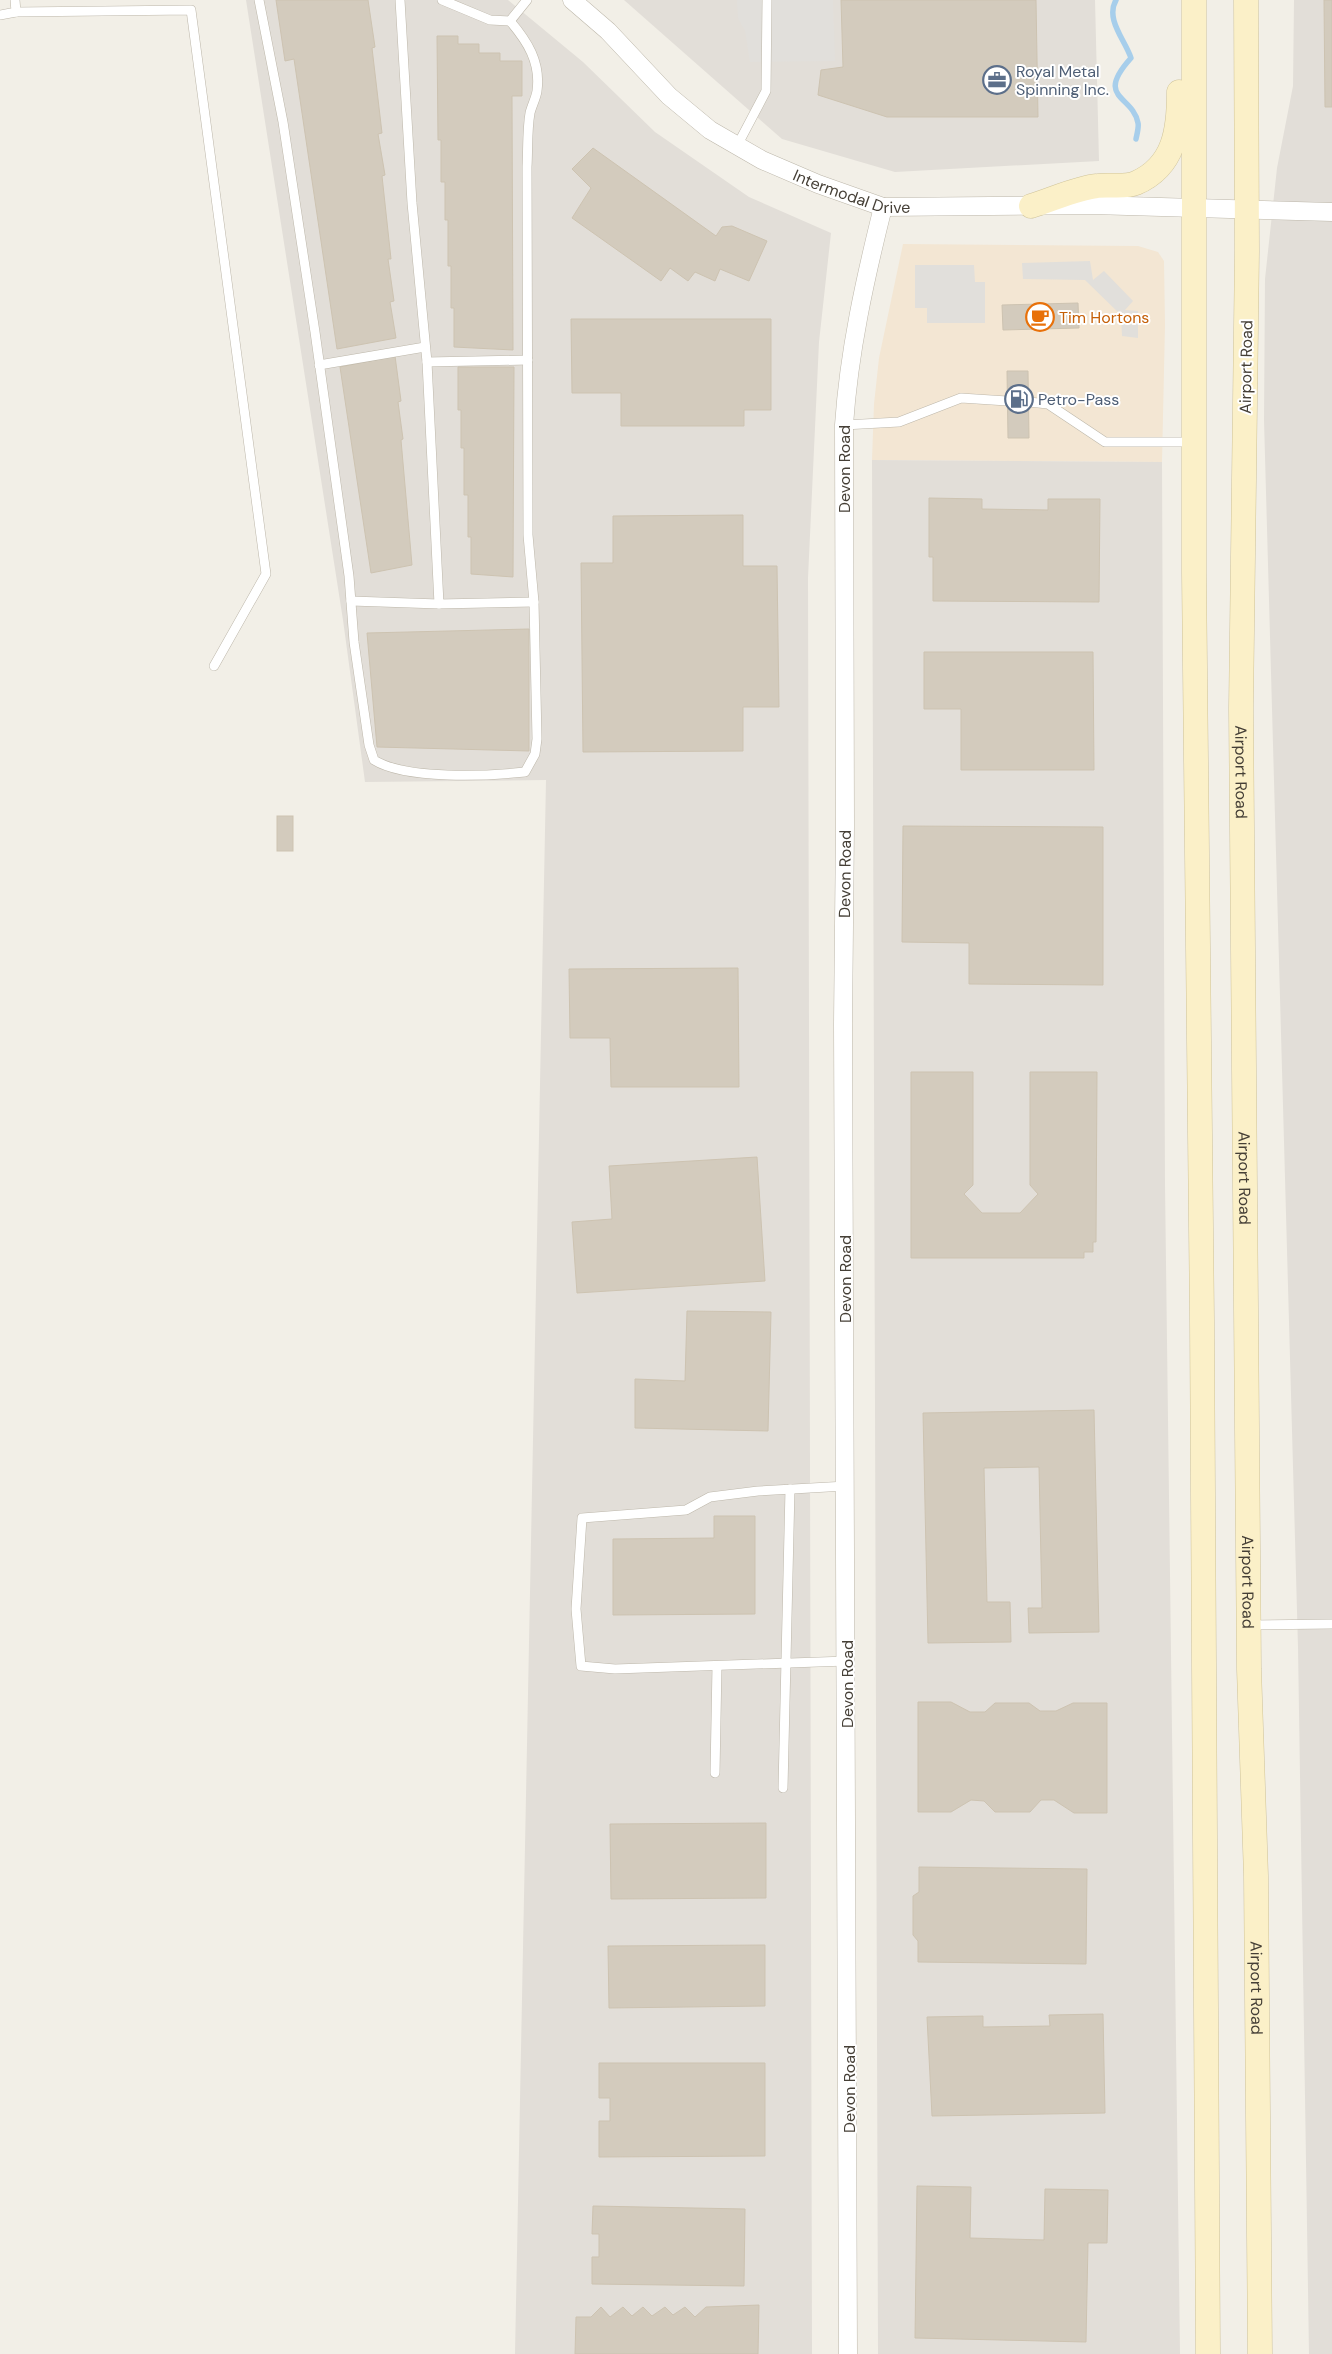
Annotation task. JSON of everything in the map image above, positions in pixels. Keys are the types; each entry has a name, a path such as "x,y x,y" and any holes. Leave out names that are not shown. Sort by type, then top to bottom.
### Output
{"main road":[{"path":"1194,0 1194,442 1203,1452 1208,2354"},
{"name":"Airport Road","path":"1246,0 1248,211 1241,708 1249,1625 1256,1876 1260,2354"},
{"path":"1031,206 1096,186 1135,183 1155,169 1168,154 1176,136 1180,55 1194,34"},
{"path":"1193,2354 1193,2314 1207,2292"},
{"path":"1259,2314 1264,2354"}],"street":[{"name":"Intermodal Drive","path":"572,0 608,31 669,96 710,130 762,160 818,184 883,207 1031,206 1332,212"},
{"name":"Devon Road","path":"848,2354 844,426 847,381 855,332 883,207"}],"lane":[{"path":"15,0 16,12"},
{"path":"259,0 283,122 319,364 351,601 355,652 369,745 374,760 386,768 439,774 525,772 535,754 537,739 534,602 528,535 527,167 530,114 537,89 537,74 534,58 528,43 510,21 490,20 442,0"},
{"path":"400,0 412,203 427,362 439,604"},
{"path":"510,21 527,0"},
{"path":"737,146 766,91 767,0"},
{"path":"0,15 16,12 191,10 266,574 214,666"},
{"path":"319,364 425,347"},
{"path":"427,362 528,360"},
{"path":"844,426 899,422 961,398 1007,401"},
{"path":"1029,402 1048,404 1104,442 1194,442"},
{"path":"351,601 439,604 534,602"},
{"path":"846,1486 790,1489 710,1497 686,1510 582,1518 576,1609 581,1666 615,1669 847,1661"},
{"path":"783,1788 788,1663 790,1489"},
{"path":"1249,1625 1332,1624"},
{"path":"715,1773 717,1666"}],"shaded area":[{"path":"246,0 508,0 583,62 655,132 749,197 831,233 819,342 808,578 812,2354 515,2354 546,780 365,782 343,620"},
{"path":"624,0 1095,0 1099,161 895,172 782,139"},
{"path":"737,0 833,0 835,61 750,62 745,31 738,18"},
{"path":"1294,0 1332,0 1332,2354 1309,2354 1298,1647 1264,420 1265,279 1277,168 1293,86"},
{"path":"903,244 1138,246 1158,252 1164,261 1165,325 1162,462 872,460 874,404 879,358"},
{"path":"1090,261 1093,280 1104,271 1133,301 1125,310 1138,311 1138,338 1122,336 1121,315 1085,280 1023,279 1022,263"},
{"path":"915,265 974,265 975,282 985,282 985,323 927,323 927,308 915,308"},
{"path":"872,460 1162,462 1165,1185 1180,2354 878,2354"}],"building":[{"path":"276,0 368,0 375,47 372,48 382,133 378,134 385,175 382,176 391,259 388,259 394,301 390,302 396,338 337,349 294,59 285,61"},
{"path":"841,0 1036,0 1038,117 887,117 818,95 821,70 843,67"},
{"path":"1324,0 1332,0 1332,107 1325,107"},
{"path":"437,36 458,36 458,44 479,44 479,53 500,53 500,61 522,61 522,96 512,96 513,350 454,347 454,308 451,308 451,266 448,266 448,220 445,220 445,182 441,182 441,140 438,140"},
{"path":"593,148 716,236 722,227 732,226 767,241 749,281 720,269 715,281 695,272 688,281 670,268 661,281 572,218 591,188 572,169"},
{"name":"Tim Hortons","path":"1078,303 1079,328 1003,330 1002,305"},
{"path":"571,319 771,319 771,410 744,410 744,426 621,426 621,393 572,393"},
{"path":"395,356 401,401 398,402 403,439 401,440 412,565 371,573 340,367"},
{"path":"458,367 514,367 513,577 471,574 471,537 468,537 468,495 464,495 464,448 461,448 461,410 458,410"},
{"path":"1007,371 1028,371 1029,438 1008,438"},
{"path":"929,498 982,499 982,509 1048,510 1048,499 1100,499 1099,602 933,601 933,557 929,557"},
{"path":"743,515 743,566 777,566 779,707 743,707 743,751 583,752 581,563 613,563 613,516"},
{"path":"529,629 529,751 377,747 367,633"},
{"path":"924,652 1093,652 1094,770 961,770 961,709 924,709"},
{"path":"277,816 293,816 293,851 277,851"},
{"path":"903,826 1103,827 1103,985 969,984 969,943 902,942"},
{"path":"738,968 739,1087 611,1087 610,1038 570,1038 569,969"},
{"path":"911,1072 973,1072 973,1185 964,1194 982,1213 1020,1213 1038,1194 1030,1185 1030,1072 1097,1072 1096,1242 1093,1242 1093,1252 1084,1252 1084,1258 911,1258"},
{"path":"757,1157 765,1281 577,1293 572,1222 612,1219 609,1166"},
{"path":"687,1311 771,1312 768,1431 635,1428 635,1379 685,1381"},
{"path":"1094,1410 1099,1632 1029,1633 1028,1608 1042,1608 1039,1467 984,1468 987,1602 1010,1602 1011,1642 928,1643 923,1413"},
{"path":"714,1516 755,1516 755,1614 613,1615 613,1539 714,1538"},
{"path":"918,1702 951,1702 970,1712 985,1712 995,1703 1029,1703 1040,1711 1056,1711 1073,1703 1107,1703 1107,1813 1074,1813 1054,1800 1041,1800 1030,1812 995,1812 984,1801 971,1800 951,1812 918,1812"},
{"path":"766,1823 766,1898 611,1899 610,1824"},
{"path":"919,1867 1087,1869 1086,1964 918,1962 918,1941 913,1935 913,1896 919,1892"},
{"path":"765,1945 765,2006 609,2008 608,1946"},
{"path":"1103,2014 1105,2113 932,2116 927,2017 983,2016 983,2027 1050,2026 1049,2015"},
{"path":"599,2063 765,2063 765,2156 599,2157 599,2121 610,2121 610,2098 599,2098"},
{"path":"917,2186 971,2187 970,2238 1044,2240 1045,2189 1108,2190 1107,2243 1088,2243 1086,2342 915,2338"},
{"path":"593,2206 745,2209 744,2286 592,2284 592,2257 599,2257 599,2234 592,2234"},
{"path":"759,2305 758,2354 575,2354 576,2317 591,2317 601,2307 610,2317 623,2307 632,2316 643,2307 652,2316 665,2307 673,2315 685,2307 695,2317 706,2307"}],"waterway":[{"path":"1116,0 1113,7 1114,22 1131,58 1120,71 1116,82 1116,89 1135,114 1138,125 1136,139"}],"place":[{"name":"Royal Metal Spinning Inc.","path":"997,80"},
{"name":"Tim Hortons","path":"1040,317"},
{"name":"Petro-Pass","path":"1019,399"}]}
